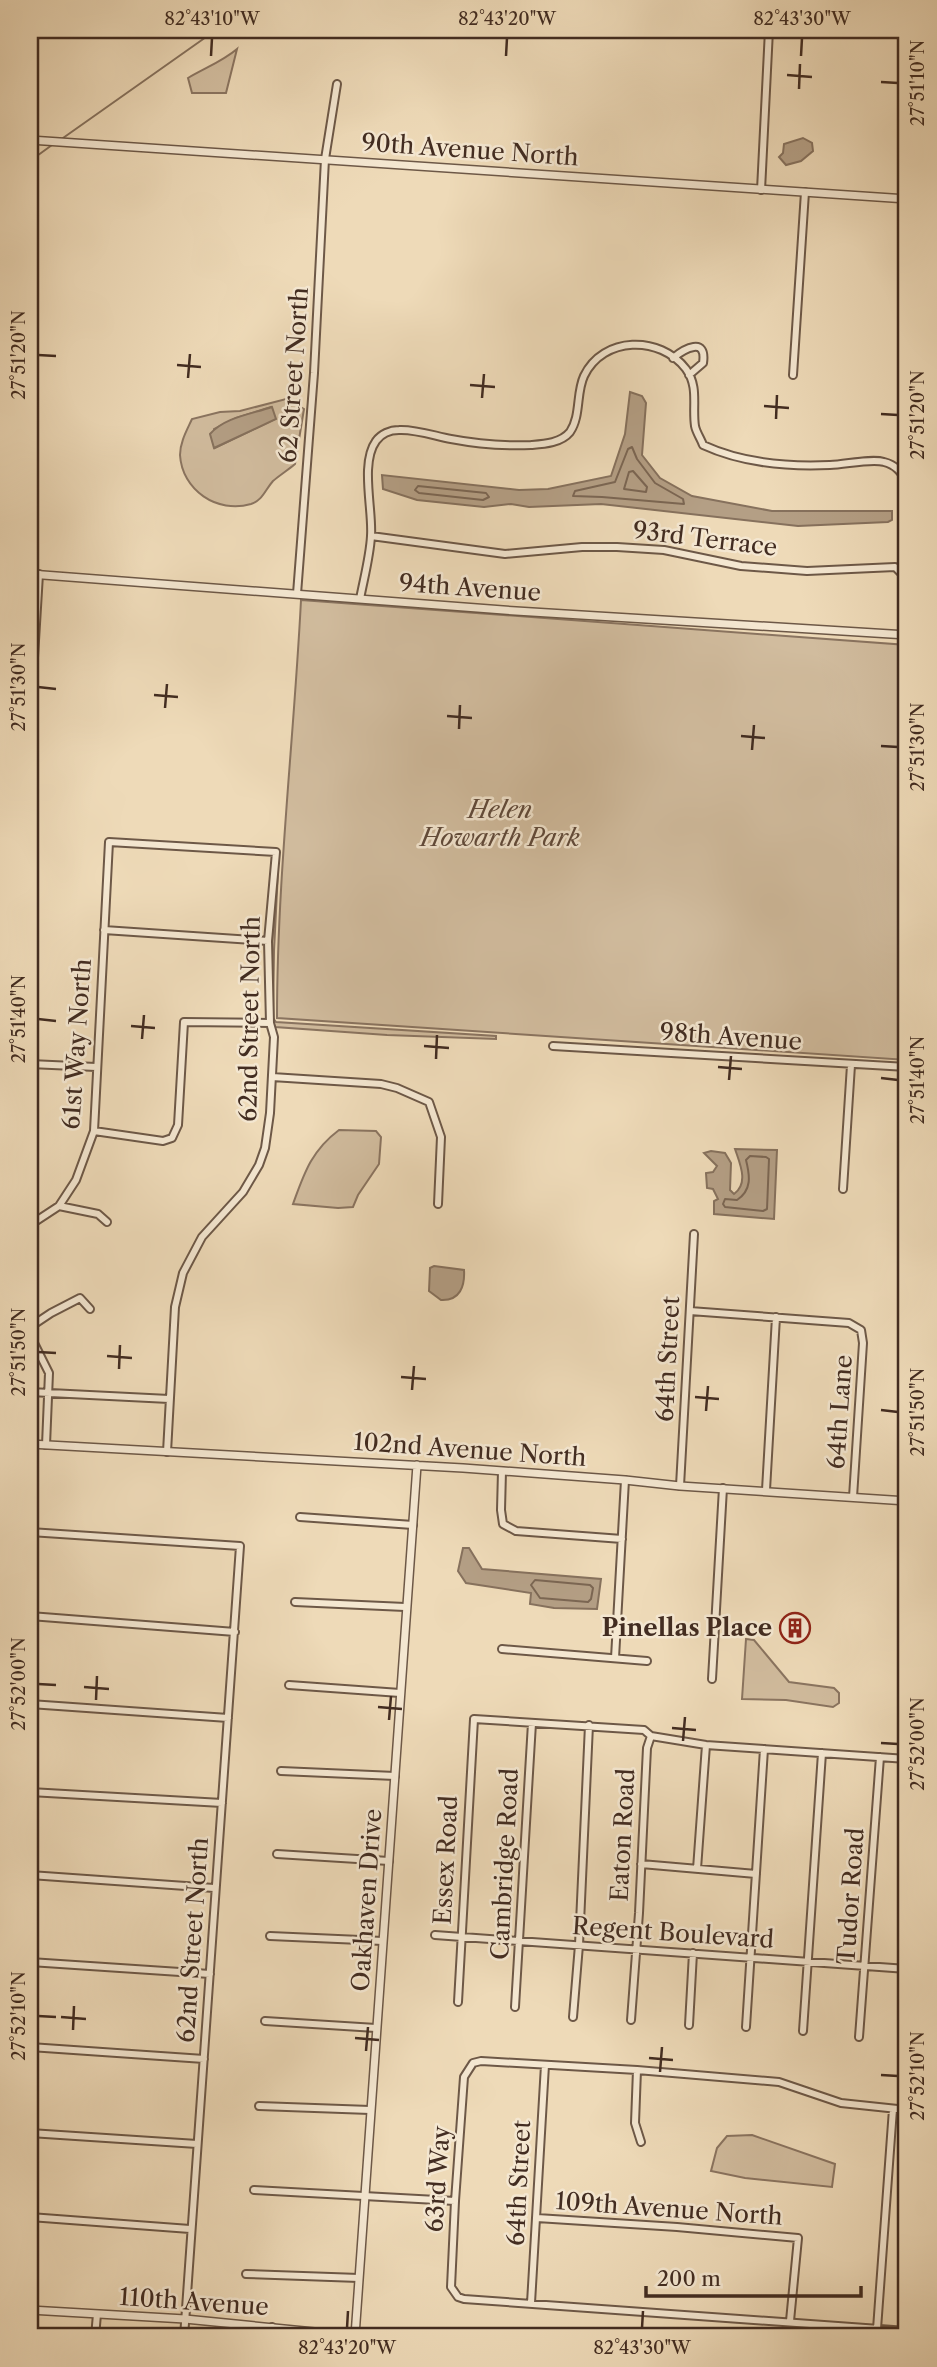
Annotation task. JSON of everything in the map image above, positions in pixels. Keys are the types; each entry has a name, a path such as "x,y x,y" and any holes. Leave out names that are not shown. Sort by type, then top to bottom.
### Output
{"street":[{"path":"761,190 769,30"},
{"path":"325,159 337,84"},
{"name":"90th Avenue North","path":"31,140 907,199"},
{"name":"62 Street North","path":"297,594 313,398 325,159"},
{"path":"793,375 805,191"},
{"path":"360,598 371,536 370,456 376,442 387,432 400,429 472,443 522,445 559,440 570,432 576,418 579,389 594,360 611,349 636,344 652,345 686,369 694,384 695,426 703,445 725,456 758,462 827,465 882,461 900,469 907,482"},
{"path":"673,358 688,347 701,350 703,363 689,375"},
{"name":"93rd Terrace","path":"371,536 505,554 582,547 617,547 664,550 741,566 807,571 895,567 905,577"},
{"path":"905,635 907,545"},
{"name":"94th Avenue","path":"30,574 516,611 905,635"},
{"path":"30,724 39,575"},
{"name":"61st Way North","path":"30,1225 59,1206 76,1180 94,1130 109,842 276,852"},
{"name":"62nd Street North","path":"167,1452 175,1307 183,1273 202,1237 243,1192 259,1165 265,1148 274,1037 270,1023 268,941 276,852"},
{"path":"104,930 268,941"},
{"path":"94,1130 163,1140 172,1138 178,1125 184,1022 270,1023"},
{"name":"98th Avenue","path":"553,1046 907,1068"},
{"path":"30,1064 96,1067"},
{"path":"843,1189 850,1065"},
{"path":"272,1077 381,1084 429,1102 441,1137 438,1203"},
{"path":"59,1206 98,1214 107,1222"},
{"name":"64th Street","path":"680,1486 694,1234"},
{"path":"30,1327 51,1312 80,1298 90,1309"},
{"path":"690,1311 776,1317 766,1490"},
{"name":"64th Lane","path":"776,1317 849,1323 861,1330 863,1343 853,1497"},
{"path":"30,1335 49,1373 46,1445"},
{"path":"30,1392 169,1399"},
{"name":"102nd Avenue North","path":"30,1444 417,1465 907,1501"},
{"name":"Oakhaven Drive","path":"356,2337 417,1465"},
{"path":"502,1471 503,1524 516,1531 531,1534 622,1539"},
{"path":"615,1658 625,1480"},
{"path":"712,1679 723,1488"},
{"path":"300,1517 413,1525"},
{"name":"62nd Street North","path":"30,1532 240,1546 184,2337"},
{"path":"295,1602 405,1607"},
{"path":"30,1616 235,1632"},
{"path":"502,1648 647,1661"},
{"path":"289,1685 400,1693"},
{"path":"30,1703 228,1718"},
{"name":"Essex Road","path":"458,2002 474,1719 532,1723"},
{"path":"532,1723 644,1731 651,1736 706,1745 907,1759"},
{"name":"Cambridge Road","path":"515,2007 532,1723"},
{"path":"573,2017 589,1726"},
{"name":"Eaton Road","path":"631,2020 647,1748 651,1736"},
{"path":"697,1869 706,1745"},
{"path":"746,2027 765,1749"},
{"path":"803,2031 822,1753"},
{"name":"Tudor Road","path":"859,2037 880,1757"},
{"path":"281,1771 395,1776"},
{"path":"30,1792 222,1803"},
{"path":"277,1854 389,1861"},
{"path":"641,1864 756,1874"},
{"path":"30,1875 214,1888"},
{"name":"Regent Boulevard","path":"435,1935 907,1969"},
{"path":"270,1936 383,1941"},
{"path":"688,2025 693,1953"},
{"path":"30,1962 210,1974"},
{"path":"265,2021 376,2028"},
{"path":"30,2047 204,2059"},
{"name":"63rd Way","path":"531,2303 458,2297 451,2287 455,2201 464,2077 472,2063 481,2061 545,2065"},
{"path":"545,2065 779,2082 841,2103 907,2110"},
{"name":"64th Street","path":"531,2303 545,2065"},
{"path":"638,2070 635,2123 641,2142"},
{"path":"259,2106 370,2110"},
{"path":"877,2329 892,2109"},
{"path":"30,2133 197,2144"},
{"path":"254,2190 455,2201"},
{"path":"30,2217 190,2228"},
{"name":"109th Avenue North","path":"537,2218 798,2238 790,2321"},
{"path":"246,2274 359,2278"},
{"path":"531,2303 907,2331"},
{"name":"110th Avenue","path":"30,2310 185,2319 356,2337"},
{"path":"95,2337 97,2314"},
{"path":"271,2337 272,2327"}],"green space":[{"path":"237,49 226,93 192,93 188,78"},
{"path":"286,399 304,409 295,464 273,481 255,502 238,506 226,505 214,502 194,489 182,468 180,450 192,419 220,412 240,411","holes":["271,407 275,419 215,448 214,429 236,418"]},
{"name":"Helen Howarth Park","path":"301,600 907,645 907,1060 277,1018 283,861"},
{"path":"278,871 273,1018 276,1022 496,1036 496,1039 275,1027 273,1022 272,941"},
{"path":"339,1130 376,1131 381,1137 379,1164 353,1207 293,1204 315,1155"},
{"path":"746,1639 754,1640 789,1682 834,1688 839,1693 839,1703 833,1707 786,1700 742,1699"},
{"path":"752,2135 835,2164 832,2187 745,2178 711,2171 717,2148 727,2136"}],"water":[{"path":"803,138 812,143 813,151 801,161 786,165 779,157 783,153 784,144"},
{"path":"630,392 642,396 646,403 642,455 660,478 692,496 772,511 892,511 892,520 798,526 601,504 529,507 511,504 484,507 417,500 383,489 382,475 519,490 548,489 611,476 625,434"},
{"path":"272,407 276,419 214,448 210,434 216,428 231,420"},
{"path":"735,1149 777,1150 774,1219 714,1214 714,1201 718,1199 713,1189 707,1188 706,1173 713,1172 717,1166 704,1153 725,1153 731,1163 730,1190 734,1194 739,1190 742,1179"},
{"path":"434,1266 464,1270 464,1282 453,1298 441,1300 429,1291 430,1268"},
{"path":"463,1548 469,1548 482,1569 601,1579 597,1609 554,1608 530,1604 531,1593 466,1583 458,1571"}],"waterway":[{"path":"63,138 216,30"},
{"path":"30,161 52,145"}],"place":[{"name":"Pinellas Place","path":"795,1628"}]}
